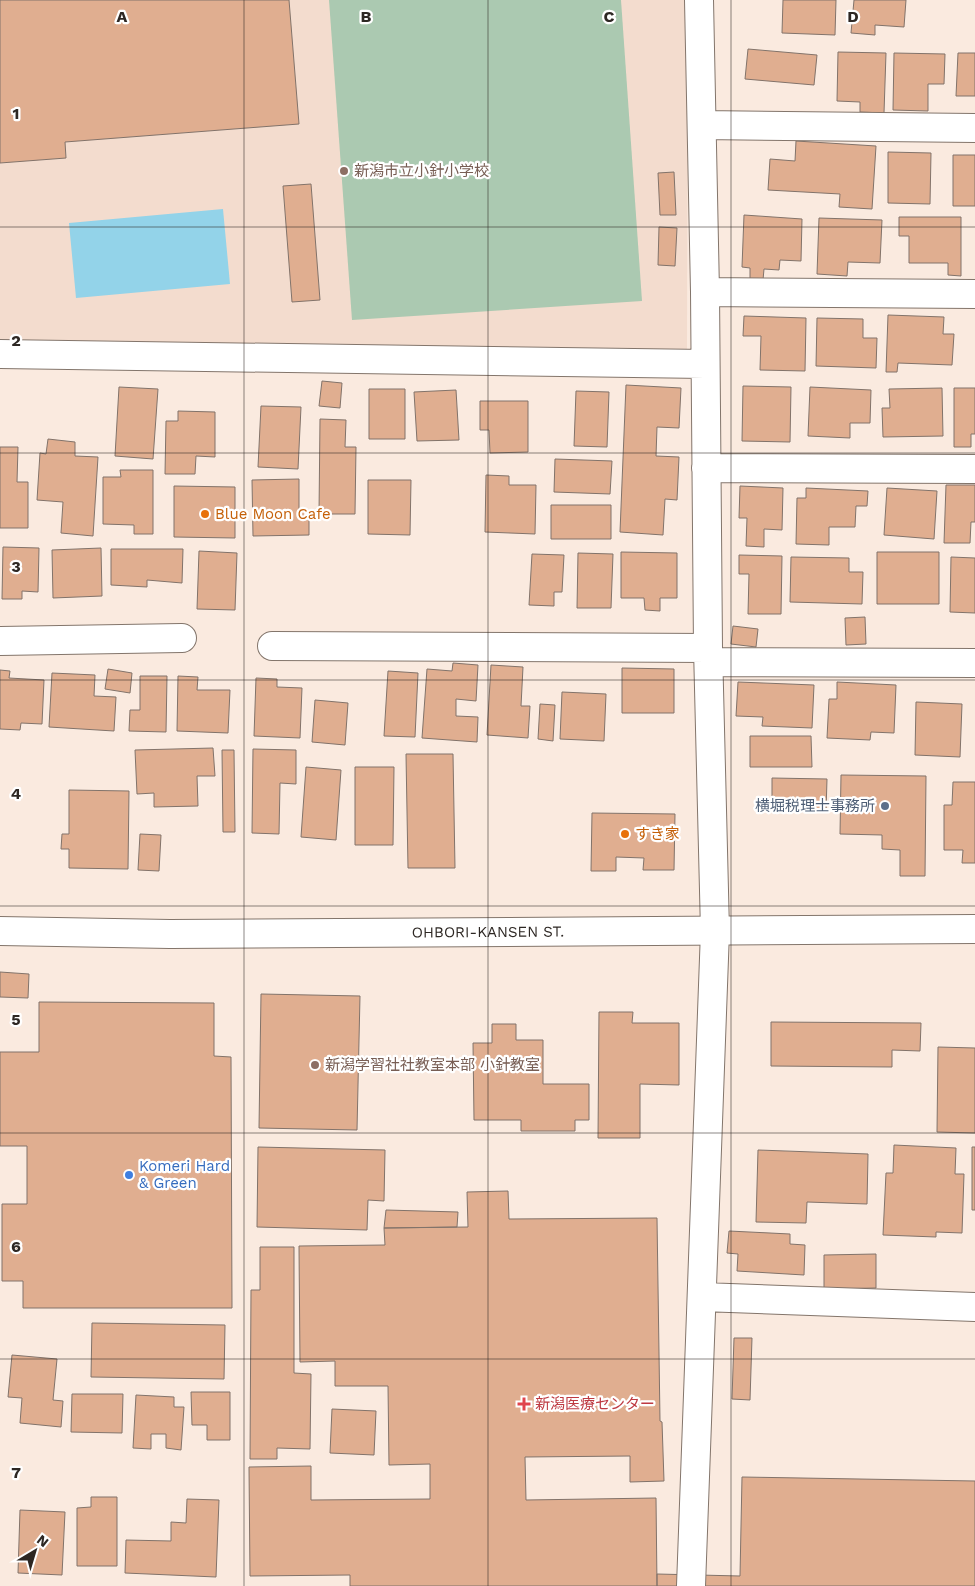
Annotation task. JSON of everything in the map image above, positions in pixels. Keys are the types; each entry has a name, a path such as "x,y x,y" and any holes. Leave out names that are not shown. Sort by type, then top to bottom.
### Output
{"street":[{"path":"691,1586 715,931 708,655 705,292 699,0"},
{"path":"702,125 975,128"},
{"path":"705,292 975,294"},
{"path":"0,354 705,364"},
{"path":"706,468 975,469"},
{"path":"0,641 182,638"},
{"path":"272,646 708,655 975,663"},
{"name":"OHBORI-KANSEN ST.","path":"0,932 190,934 975,929"},
{"path":"702,1297 975,1307"}],"shaded area":[{"name":"新潟市立小針小学校","path":"0,0 688,0 687,350 0,341"}],"green space":[{"path":"329,0 621,0 642,301 352,320"}],"water":[{"path":"223,209 230,284 76,298 69,223"}],"building":[{"path":"0,0 289,0 299,124 65,142 66,158 0,163"},
{"path":"783,0 836,0 835,35 782,33"},
{"path":"854,0 906,0 904,27 875,25 875,35 851,33"},
{"path":"748,49 817,55 814,85 745,79"},
{"path":"838,52 886,53 884,113 860,112 860,102 837,101"},
{"path":"894,53 945,54 944,84 928,84 928,111 893,110"},
{"path":"958,53 975,53 975,96 956,96"},
{"path":"796,141 876,146 872,209 839,207 840,194 768,190 770,159 795,161"},
{"path":"888,152 931,153 930,204 888,203"},
{"path":"953,155 975,155 975,206 953,206"},
{"path":"674,172 676,215 660,215 658,173"},
{"path":"311,184 320,300 292,302 283,186"},
{"path":"744,215 802,219 801,261 780,260 779,270 764,269 763,280 750,279 750,268 742,267"},
{"path":"899,217 961,217 961,276 948,275 948,263 909,263 909,236 899,236"},
{"path":"819,218 882,220 880,263 848,262 847,276 817,274"},
{"path":"659,227 677,228 675,266 658,265"},
{"path":"888,315 944,317 943,334 954,334 952,365 898,363 897,372 886,372"},
{"path":"744,316 806,318 805,371 760,370 761,336 743,336"},
{"path":"817,318 863,319 863,338 877,338 876,368 816,366"},
{"path":"322,381 342,383 340,408 319,406"},
{"path":"626,385 681,388 679,428 657,427 656,456 679,457 677,500 665,499 663,535 620,532"},
{"path":"743,386 791,387 790,442 742,441"},
{"path":"119,387 158,389 153,459 115,456"},
{"path":"810,387 871,390 870,423 850,423 850,438 808,436"},
{"path":"942,388 943,436 883,437 882,408 890,408 889,389"},
{"path":"954,388 975,388 975,434 971,434 971,447 954,447"},
{"path":"369,389 405,389 405,439 369,439"},
{"path":"456,390 459,440 417,441 414,392"},
{"path":"576,391 609,392 607,447 574,446"},
{"path":"480,401 528,401 528,452 490,453 489,430 480,430"},
{"path":"261,406 301,407 298,469 258,467"},
{"path":"178,411 215,412 215,457 196,456 195,474 165,474 166,421 178,421"},
{"path":"320,419 346,420 345,447 356,447 355,514 319,514"},
{"path":"48,439 75,442 75,456 98,457 93,536 61,533 63,502 37,500 40,453 46,454"},
{"path":"0,447 18,447 17,482 28,482 28,528 0,528"},
{"path":"555,459 612,461 610,494 554,492"},
{"path":"120,470 153,470 153,534 134,534 134,525 103,524 103,477 121,477"},
{"path":"486,475 509,476 509,485 536,485 535,534 485,532"},
{"path":"299,479 299,511 309,511 309,535 253,536 252,480"},
{"path":"368,480 411,480 410,535 368,534"},
{"path":"946,485 975,485 975,522 971,522 970,543 944,543"},
{"path":"174,486 235,487 235,538 174,537"},
{"path":"740,486 783,488 782,530 764,529 764,547 746,546 747,518 739,518"},
{"path":"806,488 868,491 867,506 856,506 855,527 829,527 829,545 796,544 797,498 806,498"},
{"path":"887,488 937,491 934,539 884,535"},
{"path":"551,505 611,505 611,539 551,539"},
{"path":"3,547 39,548 38,592 22,591 22,599 2,599"},
{"path":"101,548 102,596 53,598 52,550"},
{"path":"111,549 183,549 182,583 147,580 147,587 111,585"},
{"path":"199,551 237,553 235,610 197,609"},
{"path":"621,552 677,553 677,598 660,598 660,611 645,610 644,598 621,598"},
{"path":"877,552 939,552 939,604 877,604"},
{"path":"578,553 613,554 611,608 577,608"},
{"path":"532,554 564,555 562,592 554,592 554,606 529,605"},
{"path":"739,555 782,556 781,614 748,614 749,574 739,574"},
{"path":"791,557 849,558 849,572 863,572 862,604 790,602"},
{"path":"951,557 975,558 975,613 950,612"},
{"path":"865,617 866,644 846,645 845,618"},
{"path":"733,626 758,629 756,647 731,644"},
{"path":"453,663 478,665 476,701 456,699 456,716 478,717 477,742 422,738 427,669 452,671"},
{"path":"491,665 523,667 521,706 530,706 528,738 487,735"},
{"path":"622,668 674,669 674,713 622,713"},
{"path":"108,669 132,673 130,693 105,689"},
{"path":"0,670 10,671 9,678 44,680 42,724 21,723 20,730 0,729"},
{"path":"388,671 418,673 415,737 384,736"},
{"path":"52,673 95,675 94,696 116,697 114,731 49,727"},
{"path":"140,676 167,676 166,732 129,731 130,710 140,710"},
{"path":"178,676 198,677 197,690 230,690 228,733 177,731"},
{"path":"256,678 277,679 277,687 302,688 300,738 254,736"},
{"path":"738,682 814,685 812,728 762,726 763,717 736,716"},
{"path":"837,682 896,685 894,733 871,732 870,740 827,738 829,699 837,699"},
{"path":"562,692 606,694 604,741 560,739"},
{"path":"315,700 348,703 345,745 312,742"},
{"path":"916,702 962,704 960,757 915,755"},
{"path":"540,704 555,705 553,741 538,739"},
{"path":"750,736 811,736 812,767 750,767"},
{"path":"213,748 215,776 197,776 198,806 154,807 154,793 137,794 135,750"},
{"path":"253,749 296,750 296,784 280,783 279,834 252,833"},
{"path":"222,750 234,750 235,832 223,832"},
{"path":"406,754 453,754 455,868 408,868"},
{"path":"306,767 341,770 336,840 301,837"},
{"path":"355,767 394,767 393,845 355,845"},
{"path":"841,775 926,776 925,876 900,876 900,850 882,849 882,835 840,834"},
{"path":"772,778 827,779 826,812 772,810"},
{"path":"953,782 975,782 975,863 962,863 963,850 944,850 944,805 952,805"},
{"path":"69,790 129,791 128,869 69,868 69,849 61,849 62,834 69,834"},
{"path":"592,813 675,814 674,870 643,870 644,858 616,857 616,871 591,871"},
{"path":"140,834 161,835 159,871 138,870"},
{"path":"0,972 29,974 28,998 0,997"},
{"path":"261,994 360,996 357,1130 259,1128"},
{"name":"Komeri Hard & Green","path":"39,1002 214,1003 214,1056 231,1057 232,1308 23,1308 23,1281 2,1281 2,1204 27,1204 27,1146 0,1146 0,1052 39,1052"},
{"path":"599,1012 633,1012 632,1023 679,1023 679,1085 640,1084 640,1138 598,1138"},
{"path":"771,1022 921,1023 920,1051 892,1050 892,1067 771,1066"},
{"path":"492,1024 516,1024 516,1040 543,1040 543,1084 589,1084 589,1120 575,1120 575,1131 521,1131 521,1120 474,1120 473,1043 492,1043"},
{"path":"938,1047 975,1048 975,1133 937,1132"},
{"path":"894,1145 956,1148 955,1174 964,1174 962,1233 936,1232 936,1237 883,1235 886,1173 893,1173"},
{"path":"258,1147 385,1150 384,1201 368,1200 367,1230 257,1227"},
{"path":"972,1147 975,1147 975,1210 972,1210"},
{"path":"758,1150 868,1154 867,1204 807,1202 806,1223 756,1222"},
{"name":"新潟医療センター","path":"508,1191 509,1219 657,1218 660,1421 662,1422 664,1481 630,1482 630,1456 525,1457 526,1500 656,1498 657,1586 350,1586 350,1575 250,1576 249,1467 311,1466 311,1500 430,1499 430,1464 389,1465 388,1386 335,1386 335,1361 300,1362 299,1246 385,1245 384,1228 468,1227 467,1192"},
{"path":"386,1210 458,1212 457,1227 384,1228"},
{"path":"729,1231 790,1234 790,1244 805,1245 804,1275 737,1271 738,1254 727,1253"},
{"path":"260,1247 294,1247 294,1373 311,1374 310,1449 277,1448 277,1459 250,1459 251,1290 260,1290"},
{"path":"876,1254 876,1288 824,1289 824,1255"},
{"path":"92,1323 225,1325 224,1379 91,1377"},
{"path":"734,1338 752,1338 750,1400 732,1399"},
{"path":"12,1355 57,1359 53,1400 63,1401 61,1427 20,1423 22,1398 8,1397"},
{"path":"191,1392 230,1392 230,1440 207,1440 207,1425 192,1425"},
{"path":"72,1394 123,1394 122,1433 71,1432"},
{"path":"136,1395 174,1397 174,1407 184,1407 181,1450 166,1448 166,1434 151,1434 151,1449 133,1448"},
{"path":"332,1409 376,1411 374,1455 330,1453"},
{"path":"742,1477 975,1481 975,1586 657,1586 657,1574 740,1576"},
{"path":"91,1497 117,1497 117,1566 77,1566 77,1508 91,1507"},
{"path":"187,1499 219,1500 216,1577 125,1573 126,1540 171,1541 171,1522 186,1523"},
{"path":"20,1510 65,1512 62,1575 18,1573"}],"place":[{"name":"新潟市立小針小学校","path":"344,171"},
{"name":"Blue Moon Cafe","path":"205,514"},
{"name":"横堀税理士事務所","path":"885,806"},
{"name":"すき家","path":"625,834"},
{"name":"新潟学習社社教室本部 小針教室","path":"315,1065"},
{"name":"Komeri Hard & Green","path":"129,1175"},
{"name":"新潟医療センター","path":"524,1404"}]}
